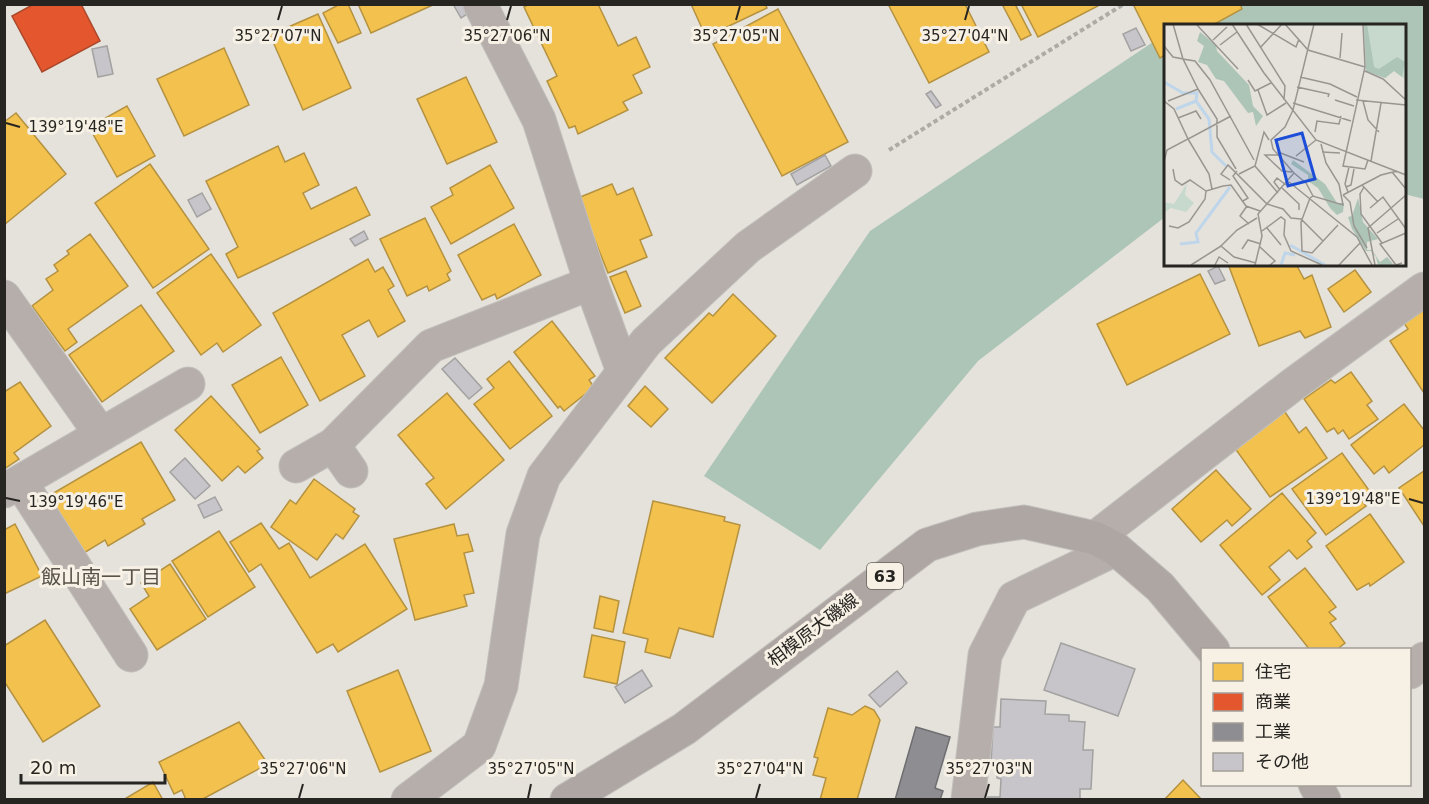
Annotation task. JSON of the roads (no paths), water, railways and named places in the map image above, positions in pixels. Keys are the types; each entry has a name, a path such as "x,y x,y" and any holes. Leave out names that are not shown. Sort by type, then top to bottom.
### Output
{"main road":[{"name":"相模原大磯線","path":"567,800 684,729 927,545 977,529 1024,522 1105,543 1160,587 1211,648"},
{"path":"1316,786 1324,800"}],"street":[{"path":"480,4 539,120 591,283 623,371"},
{"path":"408,800 479,746 501,686 522,534 544,476 646,342 748,247 855,171"},
{"path":"296,466 342,458 431,346 591,283"},
{"path":"968,800 985,655 1014,598 1105,543 1291,386 1425,289"},
{"path":"4,297 100,433"},
{"path":"131,655 13,487 100,433 188,384"},
{"path":"1411,671 1425,659"}],"district":[{"name":"飯山南一丁目","path":"101,577"}]}
